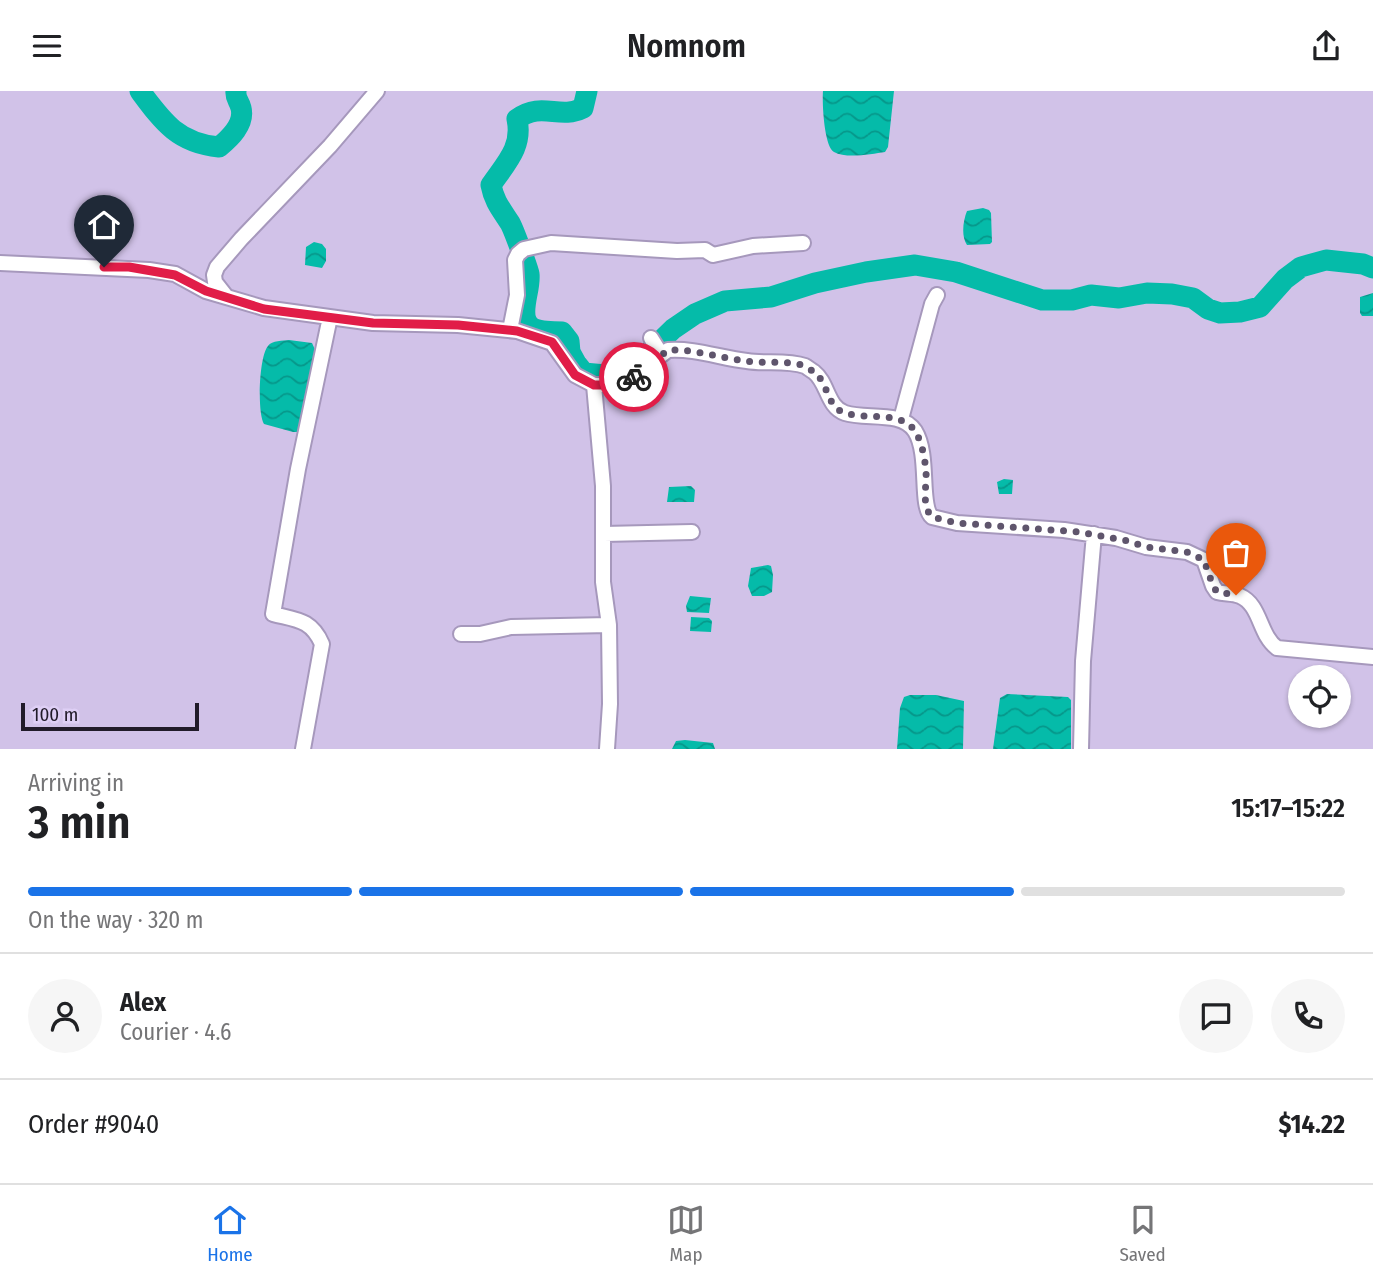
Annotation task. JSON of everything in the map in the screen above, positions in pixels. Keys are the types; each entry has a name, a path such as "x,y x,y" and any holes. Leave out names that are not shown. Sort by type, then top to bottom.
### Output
{"street":[{"path":"226,296 215,282 214,275 218,267 377,91"},
{"path":"510,330 517,295 515,266 521,252 551,243 677,251 705,250 713,255 752,246 803,243"},
{"path":"0,263 129,267 161,271 186,279 206,291 264,309 373,323 458,325 510,330 552,342 575,375 594,385 616,385 627,381 657,347 748,362 805,366 818,376 833,405 841,412 901,419 912,426 919,439 926,473 926,507 932,517 957,523 1094,534 1146,547 1187,552 1200,557 1217,592 1247,600 1265,634 1277,647 1373,657"},
{"path":"901,419 932,304 937,295"},
{"path":"303,749 322,644 316,631 304,621 273,614 298,469 330,317"},
{"path":"594,385 602,473 603,582 608,625 610,704 607,749"},
{"path":"604,534 692,532"},
{"path":"1081,749 1083,661 1094,534"},
{"path":"461,634 480,634 510,627 608,625"}],"water":[{"path":"823,91 894,91 888,147 885,152 852,156 834,152 826,133"},
{"path":"983,208 991,213 992,242 967,245 963,228 967,211"},
{"path":"314,242 322,244 326,249 326,261 322,268 305,265 306,247"},
{"path":"1373,293 1373,316 1362,316 1360,297"},
{"path":"289,340 312,343 317,354 302,432 264,424 260,409 261,372 265,352 272,343"},
{"path":"1004,479 1013,480 1012,494 999,494 997,482"},
{"path":"691,486 695,490 694,502 667,502 669,487"},
{"path":"771,566 773,575 772,592 764,596 752,596 748,586 751,568"},
{"path":"690,596 711,598 709,613 687,612"},
{"path":"691,617 709,618 712,621 711,632 690,631"},
{"path":"1007,694 1068,697 1071,700 1071,749 993,749 1000,698"},
{"path":"936,695 964,701 963,749 897,749 900,708 904,697"},
{"path":"676,741 713,743 715,749 672,749"}],"waterway":[{"path":"140,91 164,121 182,136 219,147 232,135 241,120 236,91"},
{"path":"587,91 583,108 566,112 534,111 517,119 518,138 515,146 491,185 496,200 512,226 529,274 525,311 527,322 538,330 562,332 569,341 570,352 584,373 605,375 639,362 673,329 695,314 725,301 771,297 815,283 915,265 956,272 1042,300 1072,300 1091,295 1119,298 1147,293 1172,294 1193,298 1208,309 1220,313 1260,307 1285,279 1301,267 1326,260 1363,264 1373,268"}],"way so far":[{"path":"634,377 668,350 748,362 805,366 823,382 833,405 841,412 901,419 912,426 919,439 926,473 926,511 932,517 957,523 1064,530 1195,554 1204,560 1217,592 1236,595"}],"route":[{"path":"104,267 161,271 186,279 214,294 264,309 373,323 458,325 517,331 552,342 575,375 594,385 616,385 634,377"}]}
